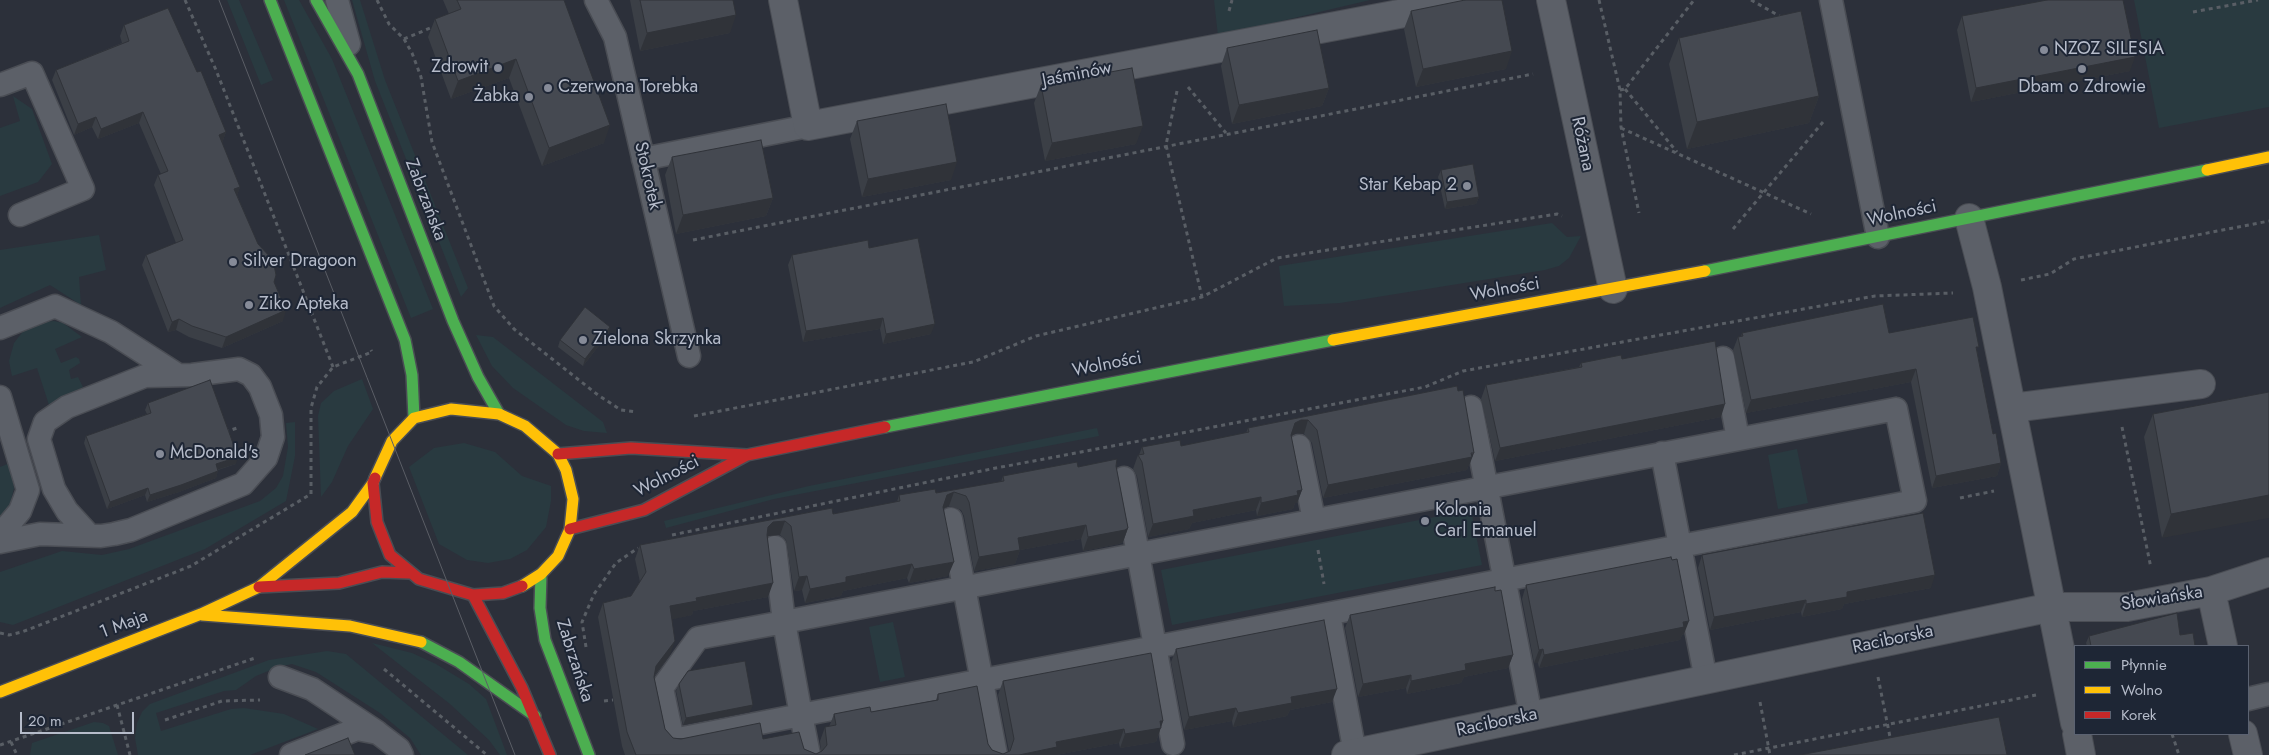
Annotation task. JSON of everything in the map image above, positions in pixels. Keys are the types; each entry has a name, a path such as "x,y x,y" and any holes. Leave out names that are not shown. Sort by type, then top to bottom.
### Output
{"street":[{"path":"270,0 405,340 412,375 414,418 451,409 465,409 498,414 525,426 558,454 566,470 573,499 570,529 558,556 542,574 524,586 503,593 473,595 419,579 390,554 377,522 373,483"},
{"name":"Zabrzańska","path":"316,0 358,74 453,321 478,377 498,414"},
{"path":"783,0 808,126"},
{"name":"Jaśminów","path":"808,126 1182,66 1473,0"},
{"name":"Różana","path":"1551,0 1613,289"},
{"name":"Wolności","path":"558,454 631,448 747,455 1192,366 1613,289 2269,157"},
{"path":"1968,218 1987,287 2074,717"},
{"path":"2012,408 2201,384"},
{"name":"1 Maja","path":"0,692 201,614 259,587 352,512 373,483 392,441 414,418"},
{"name":"Wolności","path":"570,529 644,510 747,455"},
{"name":"1 Maja","path":"259,587 339,583 382,572 410,573"},
{"name":"Słowiańska","path":"2052,607 2127,607 2211,591 2269,572"},
{"name":"Zabrzańska","path":"542,574 540,608 545,640 589,755"},
{"path":"2211,591 2223,645"},
{"path":"473,595 536,716 550,755"},
{"name":"Raciborska","path":"1351,754 2052,607"},
{"path":"201,614 350,626 420,641 459,662 536,716"},
{"path":"2077,735 2081,755"},
{"path":"2243,735 2248,755"}],"lane":[{"path":"337,0 358,74"},
{"name":"Stokrotek","path":"596,0 615,37 689,356"},
{"path":"1831,0 1878,237"},
{"path":"0,85 32,73 83,189 20,215"},
{"path":"643,159 808,126"},
{"path":"0,328 55,306 111,332 178,375"},
{"path":"1723,358 1738,439"},
{"path":"0,542 40,534 89,535 114,534 131,530 243,484 266,458 273,437 271,416 260,387 250,375 238,369 145,376 56,413 45,422 39,439 54,489 67,511 89,535"},
{"path":"0,397 28,490 20,511 0,534"},
{"path":"1471,406 1531,716"},
{"path":"1896,409 1915,501 673,740 662,688 698,638 1662,453 1896,409"},
{"path":"1299,446 1314,520"},
{"path":"1662,453 1706,680"},
{"path":"1124,478 1173,744"},
{"path":"951,519 996,755"},
{"path":"776,547 784,622 808,755"},
{"path":"1329,614 1351,754"},
{"path":"280,677 312,689 378,732 400,750 402,755"},
{"path":"2249,699 2269,694"},
{"path":"291,755 357,729 378,732"}],"path":[{"path":"185,0 216,70 333,367"},
{"path":"377,0 389,24 404,39 412,53 421,77 432,142 494,306 514,329 598,395 621,410 640,413"},
{"path":"1599,0 1620,90 1621,127 1639,213"},
{"path":"1620,90 1625,89 1694,0"},
{"path":"2194,12 2258,0"},
{"path":"404,39 440,25"},
{"path":"1182,66 1226,133"},
{"path":"1182,66 1166,145 1202,297"},
{"path":"663,246 1565,67"},
{"path":"1625,89 1678,154"},
{"path":"1733,229 1829,115"},
{"path":"1621,127 1812,215"},
{"path":"689,417 973,362 1036,336 1202,297 1277,258 1557,214 1575,224 1598,220"},
{"path":"668,536 982,471 1425,387 1463,371 1875,296 1959,293 2050,274 2074,259 2269,221"},
{"path":"0,633 9,635 22,632 191,566 312,494 311,408 317,387 333,367 372,352"},
{"path":"2115,395 2158,600"},
{"path":"1314,520 1329,614"},
{"path":"586,649 582,622 594,594 616,563 642,545"},
{"path":"1872,644 1892,747"},
{"path":"0,745 256,658"},
{"path":"381,666 487,755"},
{"path":"1754,669 1770,755"},
{"path":"1734,755 2069,688"},
{"path":"165,720 222,701 261,700"},
{"path":"117,706 130,755"},
{"path":"2172,735 2178,755"},
{"path":"11,742 17,755"}],"shaded area":[{"path":"227,0 239,0 273,80 261,85"},
{"path":"284,0 299,0 332,59 433,309 411,318"},
{"path":"352,0 360,0 385,80 468,288 461,297 375,81"},
{"path":"1214,0 1370,0 1218,36"},
{"path":"2134,0 2269,0 2269,107 2159,128"},
{"path":"13,96 32,109 52,164 38,182 0,196 0,128 20,121"},
{"path":"1552,223 1567,237 1581,236 1569,258 1559,266 1545,270 1340,303 1284,306 1279,266"},
{"path":"99,235 106,270 79,277 81,305 50,285 0,308 0,250"},
{"path":"54,321 63,323 82,337 55,349 61,363 76,357 79,359 80,363 69,370 71,379 78,377 83,387 49,405 37,368 12,376 9,361 14,343 24,330 43,322"},
{"path":"476,335 493,337 603,422 607,433 584,431 566,425 513,388 492,366"},
{"path":"362,379 373,409 348,446 332,482 321,497 318,416 321,403 334,391"},
{"path":"295,422 295,456 286,501 205,549 13,625 0,622 0,572 62,551 102,555 129,549 260,501 276,488 283,476 288,447 286,423"},
{"path":"1097,428 1099,436 774,499 666,528 664,521 809,486"},
{"path":"464,443 495,452 522,476 551,486 551,501 546,527 527,550 510,559 488,563 467,560 439,544 409,467 434,448"},
{"path":"1797,449 1808,503 1778,509 1768,455"},
{"path":"10,463 14,488 9,508 0,516 0,467"},
{"path":"1471,510 1482,565 1172,625 1161,570"},
{"path":"893,622 905,677 880,682 869,627"},
{"path":"372,643 412,653 436,664 469,684 486,699 507,755 500,755 489,740 450,704"},
{"path":"327,651 346,654 468,755 421,755 410,738 380,713 316,672 292,664 278,667 256,676 236,690 224,691 156,713 161,731 231,709 244,708 284,714 318,729 250,755 138,755 135,738 137,723 142,712 150,704 269,660"},
{"path":"94,722 109,726 118,755 30,755 32,743"}],"building":[{"name":"Czerwona Torebka","path":"457,0 564,0 610,125 549,148 516,59 458,81 435,19 461,9"},
{"path":"640,0 733,0 736,15 647,33"},
{"path":"1465,0 1502,0 1512,51 1423,69 1411,11"},
{"name":"NZOZ SILESIA","path":"2047,0 2123,0 2135,57 1976,88 1962,16"},
{"path":"168,8 197,72 201,71 226,132 219,135 240,187 234,189 258,244 273,260 276,275 274,282 286,310 226,337 192,326 179,319 172,322 146,255 183,240 158,175 168,171 143,112 101,129 96,117 78,124 56,70 129,41 124,25"},
{"path":"1801,11 1819,96 1697,122 1679,38"},
{"path":"1317,30 1329,88 1239,105 1227,48"},
{"path":"1132,68 1143,126 1052,143 1041,85"},
{"path":"946,104 957,162 868,179 857,121"},
{"path":"761,140 773,198 683,215 672,157"},
{"path":"1473,164 1479,197 1447,202 1441,170"},
{"path":"918,238 935,324 886,334 883,318 806,331 792,255 868,240 869,248"},
{"path":"1883,304 1889,333 1973,317 1979,347 1976,347 1993,434 1996,433 2001,463 1936,476 1916,369 1751,400 1738,337 1743,336 1742,333"},
{"name":"Zielona Skrzynka","path":"585,307 610,327 585,359 560,340"},
{"path":"1715,341 1725,404 1500,448 1486,385 1582,367 1581,363 1621,355 1622,359"},
{"name":"McDonald's","path":"210,380 238,457 216,464 218,471 181,485 150,495 148,488 110,502 86,436 151,413 148,403"},
{"path":"1457,386 1458,391 1463,390 1474,453 1471,453 1472,457 1328,485 1317,430 1308,420 1301,420 1295,423 1291,435 1302,490 1297,491 1298,495 1261,503 1261,497 1193,510 1194,516 1153,524 1142,462 1138,455 1144,454 1142,447 1180,440 1181,446 1249,432 1248,428"},
{"path":"2269,392 2269,495 2171,514 2153,414"},
{"path":"1117,459 1116,466 1128,528 1125,530 1088,537 1086,525 1018,538 1020,550 979,557 969,502 966,496 954,492 947,495 943,507 954,562 914,569 912,564 846,577 846,582 810,589 807,576 799,577 791,526 785,521 773,522 768,527 767,535 773,583 696,598 697,601 670,606 675,641 656,666 654,677 665,729 673,738 681,739 760,723 763,739 799,732 804,749 816,754 827,745 825,727 836,725 834,714 870,707 871,712 938,700 938,694 977,686 988,744 992,750 1003,754 1010,751 1014,739 1003,681 1151,653 1163,721 1160,721 1161,728 1125,734 1124,729 1056,742 1057,747 1019,755 636,755 627,732 603,603 631,596 646,572 640,545 832,508 833,514 900,501 899,495 935,489 936,493 1004,481 1003,476 1077,462 1078,467"},
{"path":"1923,513 1935,575 1847,592 1847,597 1806,604 1806,600 1714,617 1702,555"},
{"path":"1671,557 1672,560 1677,559 1689,621 1683,622 1684,627 1544,655 1543,649 1539,650 1526,585"},
{"path":"1495,587 1495,591 1501,590 1513,655 1465,664 1466,670 1411,681 1411,675 1363,684 1350,615"},
{"path":"2177,613 2180,635 2193,633 2195,645 2091,645 2089,636"},
{"path":"1324,620 1337,689 1291,697 1292,703 1238,713 1236,708 1189,717 1176,649"},
{"path":"745,661 753,705 686,718 679,684 688,671"},
{"path":"1999,717 2007,755 1800,755"},
{"path":"348,738 355,755 305,755"}],"tram line":[{"path":"219,0 515,755"}],"traffic: fast":[{"path":"270,0 405,340 412,375 414,418"},
{"path":"316,0 358,74 453,321 478,377 499,414"},
{"path":"1705,271 2207,170"},
{"path":"885,427 1333,340"},
{"path":"541,574 540,608 545,640 589,755"},
{"path":"421,642 459,662 535,716"}],"traffic: slow":[{"path":"2207,170 2269,157"},
{"path":"1333,340 1705,271"},
{"path":"451,409 499,414 525,426 558,454 566,470 573,499 570,529 558,556 541,574 522,586"},
{"path":"375,478 392,441 414,418 451,409"},
{"path":"0,692 201,614 259,587 352,512 373,483"},
{"path":"202,615 350,626 421,642"}],"traffic: jam":[{"path":"558,454 631,448 747,455 885,427"},
{"path":"570,529 644,510 747,455"},
{"path":"375,478 373,483 377,522 390,555 419,579 473,595 503,593 522,586"},
{"path":"259,587 339,583 382,572 410,573"},
{"path":"473,595 522,688 550,755"}],"place":[{"name":"NZOZ SILESIA","path":"2044,50"},
{"name":"Zdrowit","path":"498,68"},
{"name":"Dbam o Zdrowie","path":"2082,69"},
{"name":"Czerwona Torebka","path":"548,88"},
{"name":"Żabka","path":"529,97"},
{"name":"Star Kebap 2","path":"1467,186"},
{"name":"Silver Dragoon","path":"233,262"},
{"name":"Ziko Apteka","path":"249,305"},
{"name":"Zielona Skrzynka","path":"583,340"},
{"name":"McDonald's","path":"160,454"},
{"name":"Kolonia Carl Emanuel","path":"1425,521"}]}
